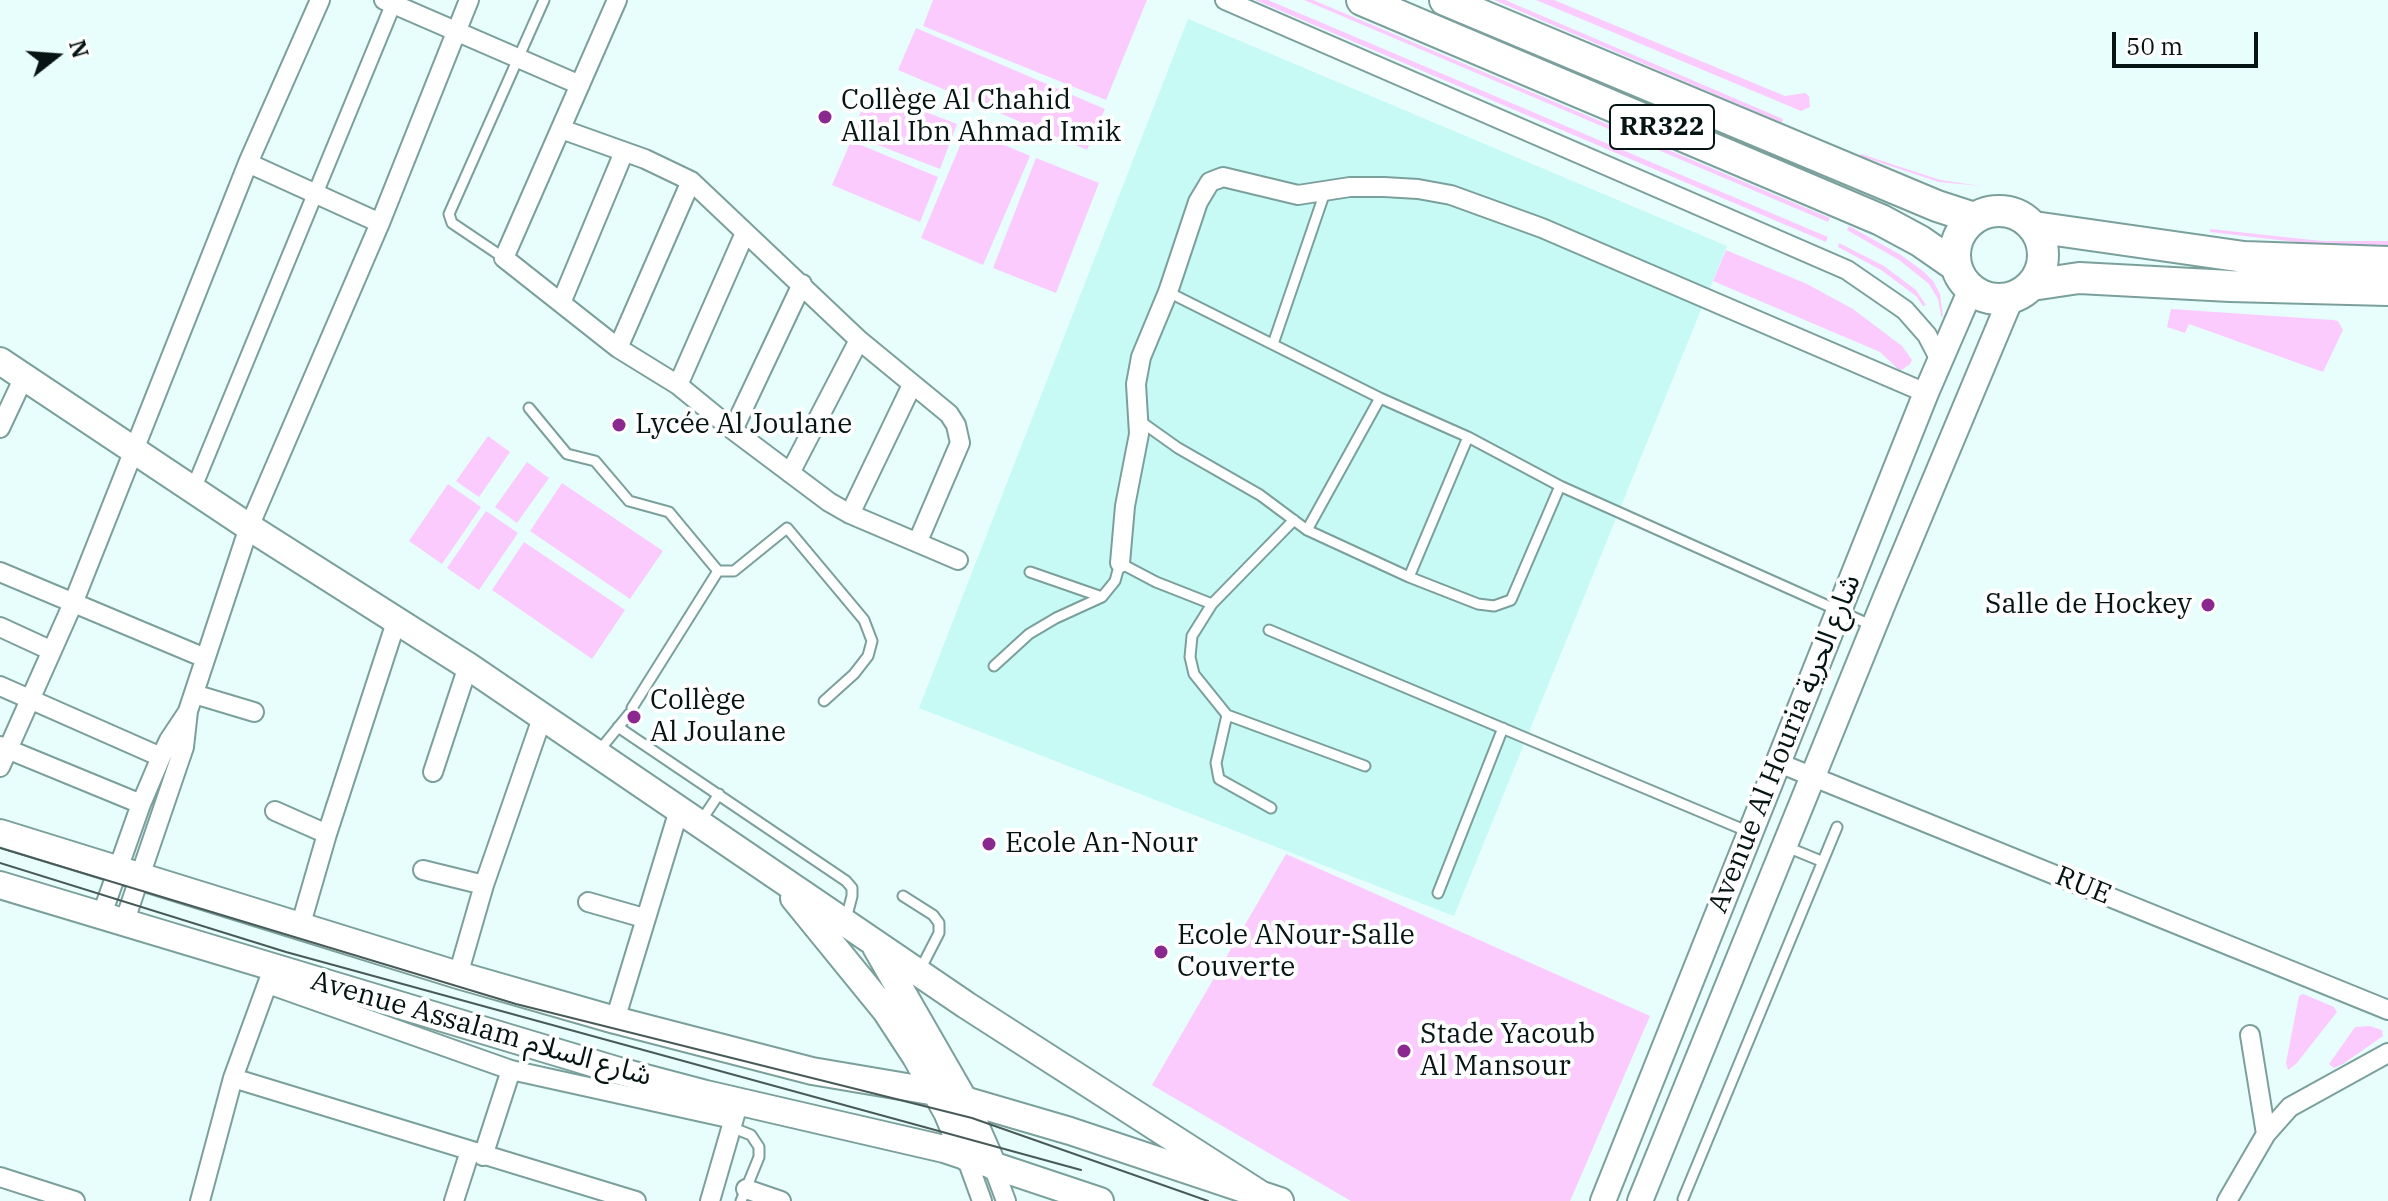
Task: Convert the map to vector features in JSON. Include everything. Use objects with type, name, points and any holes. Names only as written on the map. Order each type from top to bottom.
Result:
[{"type":"main road","name":"RR322","points":[[1362,0],[1881,220],[1920,241],[1990,298],[2079,278],[2388,290]]},
{"type":"main road","name":"RR322","points":[[1445,0],[1937,206],[1974,218],[1984,213],[2006,211],[2034,227],[2244,257],[2388,262]]},
{"type":"main road","points":[[1964,277],[1955,252],[1958,239],[1974,218]]},
{"type":"main road","points":[[2022,292],[2043,262],[2040,238],[2034,227]]},
{"type":"main road","points":[[0,361],[249,527],[468,666],[918,972],[1270,1197]]},
{"type":"main road","name":"Avenue Assalam شارع السلام","points":[[0,833],[300,927],[615,1020],[812,1071],[936,1092],[1070,1131],[1270,1197]]},
{"type":"main road","points":[[776,876],[886,1011],[936,1092],[966,1157]]},
{"type":"main road","name":"Avenue Assalam شارع السلام","points":[[0,885],[112,920],[270,976],[619,1071],[734,1116],[944,1149],[1100,1201]]},
{"type":"main road","points":[[872,941],[964,1100],[993,1166]]},
{"type":"street","points":[[141,804],[2,754],[74,601],[248,163],[320,0]]},
{"type":"street","points":[[112,920],[128,874],[184,747],[191,702],[249,527],[380,223],[469,0]]},
{"type":"street","points":[[617,0],[504,258],[618,348],[678,385],[790,473],[850,514],[958,560]]},
{"type":"street","points":[[1225,0],[1847,270],[1905,310],[1927,335],[1940,360]]},
{"type":"street","points":[[193,490],[391,1],[580,85]]},
{"type":"street","points":[[561,129],[666,168],[691,181],[859,340],[949,414],[956,425],[960,443],[918,541]]},
{"type":"street","points":[[561,303],[624,152]]},
{"type":"street","points":[[248,163],[380,223]]},
{"type":"street","points":[[1120,563],[1125,506],[1139,434],[1136,384],[1141,357],[1168,292],[1198,202],[1210,182],[1223,177],[1298,195],[1350,187],[1384,187],[1451,195],[1542,228],[1926,393]]},
{"type":"street","points":[[618,348],[691,181]]},
{"type":"street","points":[[678,385],[745,233]]},
{"type":"street","name":"Avenue Al Houria شارع الحرية","points":[[1603,1201],[1940,360],[1964,277]]},
{"type":"street","points":[[733,430],[802,284]]},
{"type":"street","name":"Avenue Al Houria شارع الحرية","points":[[1640,1201],[1874,626],[2022,292]]},
{"type":"street","points":[[790,473],[859,340]]},
{"type":"street","points":[[0,428],[24,377]]},
{"type":"street","points":[[850,514],[912,385]]},
{"type":"street","points":[[0,572],[205,658]]},
{"type":"street","points":[[300,927],[397,619]]},
{"type":"street","points":[[0,627],[50,650]]},
{"type":"street","points":[[433,772],[468,666]]},
{"type":"street","points":[[0,686],[161,757]]},
{"type":"street","points":[[191,702],[254,712]]},
{"type":"street","points":[[128,874],[141,804],[169,740],[191,702]]},
{"type":"street","points":[[458,975],[484,885],[542,718]]},
{"type":"street","name":"RUE","points":[[1779,763],[2388,1010]]},
{"type":"street","points":[[275,811],[327,834]]},
{"type":"street","points":[[615,1020],[644,918],[689,817]]},
{"type":"street","points":[[423,870],[484,885]]},
{"type":"street","points":[[588,902],[644,918]]},
{"type":"street","points":[[200,1201],[233,1078],[270,976],[511,1070],[734,1116],[710,1201]]},
{"type":"street","points":[[2250,1035],[2266,1134]]},
{"type":"street","points":[[2227,1201],[2266,1134],[2290,1107],[2388,1053]]},
{"type":"street","points":[[454,1201],[511,1070]]},
{"type":"street","points":[[233,1078],[636,1201]]},
{"type":"street","points":[[966,1157],[982,1201]]},
{"type":"street","points":[[993,1166],[1006,1201]]},
{"type":"street","points":[[0,1177],[75,1201]]},
{"type":"street","points":[[743,1195],[781,1201]]},
{"type":"lane","points":[[504,258],[452,223],[449,214],[544,0]]},
{"type":"lane","points":[[1273,344],[1325,192]]},
{"type":"lane","points":[[1168,292],[1380,398],[1468,437],[1560,486],[1874,626]]},
{"type":"lane","points":[[1307,530],[1380,398]]},
{"type":"lane","points":[[529,408],[567,454],[595,461],[629,501],[669,512],[718,571]]},
{"type":"lane","points":[[1138,419],[1178,448],[1260,495],[1307,530],[1409,577],[1478,604],[1494,606],[1511,600],[1560,486]]},
{"type":"lane","points":[[1409,577],[1468,437]]},
{"type":"lane","points":[[1294,520],[1212,604],[1192,636],[1190,657],[1194,674],[1227,715],[1365,766]]},
{"type":"lane","points":[[718,571],[734,571],[787,528],[864,620],[872,641],[868,656],[854,674],[824,701]]},
{"type":"lane","points":[[994,666],[1029,634],[1102,597],[1115,581],[1120,563],[1156,582],[1212,604]]},
{"type":"lane","points":[[596,754],[630,711],[718,571]]},
{"type":"lane","points":[[1030,572],[1102,597]]},
{"type":"lane","points":[[1269,630],[1750,832]]},
{"type":"lane","points":[[1227,715],[1216,763],[1219,779],[1271,808]]},
{"type":"lane","points":[[618,727],[846,881],[852,888],[852,896],[845,922]]},
{"type":"lane","points":[[1438,893],[1503,728]]},
{"type":"lane","points":[[689,817],[719,794]]},
{"type":"lane","points":[[1683,1199],[1837,827]]},
{"type":"lane","points":[[1785,846],[1821,861]]},
{"type":"lane","points":[[903,896],[933,915],[939,923],[939,933],[918,972]]},
{"type":"lane","points":[[734,1116],[759,1147],[759,1157],[743,1195]]},
{"type":"shaded area","points":[[933,0],[1147,0],[1106,100],[923,26]]},
{"type":"shaded area","points":[[1255,0],[1268,0],[1828,237],[1826,242]]},
{"type":"shaded area","points":[[1304,0],[1313,0],[1830,218],[1828,222]]},
{"type":"shaded area","points":[[1494,0],[1505,0],[1783,119],[1782,123]]},
{"type":"shaded area","points":[[1536,0],[1554,0],[1785,96],[1805,93],[1809,96],[1810,107],[1801,111]]},
{"type":"shaded area","points":[[1188,19],[1727,246],[1454,916],[919,708]]},
{"type":"shaded area","points":[[916,28],[1105,109],[1087,150],[898,70]]},
{"type":"shaded area","points":[[869,90],[957,124],[940,169],[852,135]]},
{"type":"shaded area","points":[[967,129],[1030,156],[983,265],[921,238]]},
{"type":"shaded area","points":[[851,141],[938,177],[920,222],[832,185]]},
{"type":"shaded area","points":[[1861,154],[1940,180],[1981,186],[1939,182]]},
{"type":"shaded area","points":[[1036,158],[1099,183],[1056,293],[993,268]]},
{"type":"shaded area","points":[[1849,226],[1923,271],[1940,294],[1943,317],[1938,299],[1929,284],[1899,260],[1847,230]]},
{"type":"shaded area","points":[[2210,229],[2322,241],[2388,241],[2388,245],[2322,245],[2210,232]]},
{"type":"shaded area","points":[[1839,243],[1884,266],[1916,290],[1926,305],[1923,306],[1916,296],[1881,270],[1838,247]]},
{"type":"shaded area","points":[[1726,250],[1807,284],[1853,309],[1902,346],[1912,360],[1910,364],[1900,371],[1880,352],[1713,281]]},
{"type":"shaded area","points":[[2171,309],[2333,320],[2338,321],[2343,330],[2323,372],[2189,324],[2185,333],[2167,327]]},
{"type":"shaded area","points":[[488,436],[510,452],[479,497],[456,481]]},
{"type":"shaded area","points":[[527,462],[549,478],[517,523],[495,507]]},
{"type":"shaded area","points":[[562,483],[663,551],[630,599],[530,531]]},
{"type":"shaded area","points":[[448,484],[481,507],[442,564],[409,541]]},
{"type":"shaded area","points":[[486,511],[518,533],[479,590],[447,568]]},
{"type":"shaded area","points":[[524,542],[625,610],[592,659],[492,590]]},
{"type":"shaded area","name":"Stade Yacoub Al Mansour","points":[[1286,854],[1650,1016],[1570,1201],[1351,1201],[1152,1085]]},
{"type":"shaded area","points":[[2303,994],[2334,1007],[2337,1012],[2288,1070],[2286,1063],[2299,996]]},
{"type":"shaded area","points":[[2370,1026],[2382,1030],[2383,1036],[2343,1064],[2334,1068],[2329,1064],[2355,1027]]},
{"type":"tram line","points":[[0,848],[516,1004],[972,1118],[1208,1201]]},
{"type":"tram line","points":[[0,863],[286,952],[1081,1170]]},
{"type":"place","name":"Collège Al Chahid Allal Ibn Ahmad Imik","points":[[825,117]]},
{"type":"place","name":"Lycée Al Joulane","points":[[619,425]]},
{"type":"place","name":"Salle de Hockey","points":[[2208,605]]},
{"type":"place","name":"Collège Al Joulane","points":[[634,717]]},
{"type":"place","name":"Ecole An-Nour","points":[[989,844]]},
{"type":"place","name":"Ecole ANour-Salle Couverte","points":[[1161,952]]},
{"type":"place","name":"Stade Yacoub Al Mansour","points":[[1404,1051]]}]
